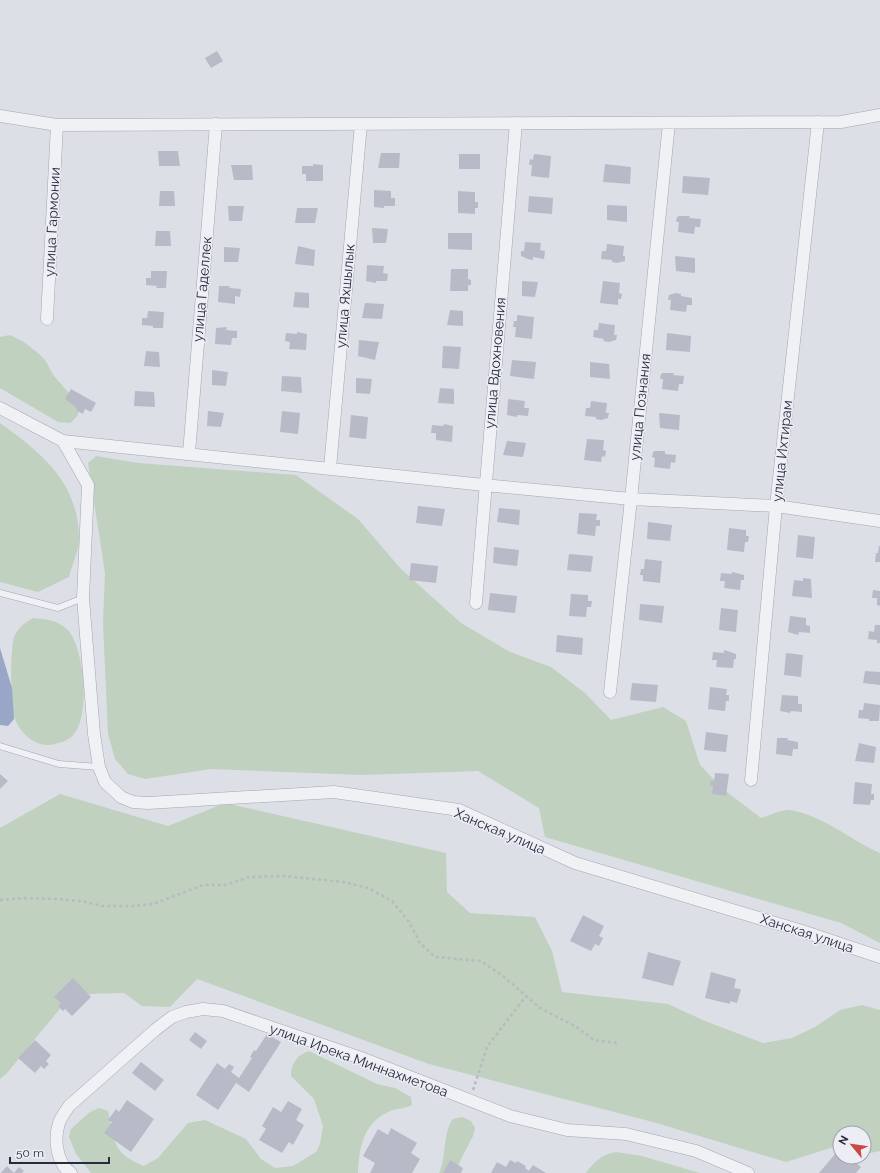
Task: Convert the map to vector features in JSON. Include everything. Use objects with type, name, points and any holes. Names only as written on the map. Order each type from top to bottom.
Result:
[{"type":"street","points":[[0,116],[57,125],[841,122],[880,115]]},
{"type":"street","name":"улица Ихтирам","points":[[751,780],[776,506],[818,122]]},
{"type":"street","name":"улица Вдохновения","points":[[476,603],[484,485],[516,123]]},
{"type":"street","name":"улица Познания","points":[[610,692],[669,123]]},
{"type":"street","name":"улица Гаделлек","points":[[189,453],[216,124]]},
{"type":"street","name":"улица Яхшылык","points":[[330,468],[361,124]]},
{"type":"street","name":"улица Гармонии","points":[[47,319],[57,125]]},
{"type":"street","points":[[0,408],[63,442],[189,453],[484,485],[631,498],[776,506],[880,521]]},
{"type":"street","name":"Ханская улица","points":[[63,442],[88,485],[83,598],[94,734],[99,767],[111,789],[121,797],[133,802],[148,803],[334,792],[459,810],[575,863],[802,931],[880,957]]},
{"type":"street","name":"улица Ирека Миннахметова","points":[[71,1173],[61,1161],[57,1148],[56,1134],[60,1121],[69,1106],[154,1030],[172,1017],[186,1012],[203,1009],[223,1011],[364,1059],[510,1116],[566,1130],[626,1134],[696,1151],[748,1173]]},
{"type":"lane","points":[[0,593],[58,608],[83,598]]},
{"type":"lane","points":[[0,746],[59,764],[99,767]]},
{"type":"path","points":[[0,900],[26,898],[82,901],[102,906],[134,906],[153,904],[203,885],[226,885],[249,877],[283,876],[344,882],[368,888],[392,901],[409,922],[420,943],[435,957],[481,961],[540,1008],[575,1026],[594,1040],[617,1043]]},
{"type":"path","points":[[469,1100],[487,1047],[526,996]]},
{"type":"green space","points":[[10,335],[24,342],[45,360],[54,376],[79,405],[78,415],[70,423],[58,422],[0,388],[0,337]]},
{"type":"green space","points":[[0,423],[43,458],[55,471],[73,501],[77,519],[79,543],[69,577],[38,592],[0,582]]},
{"type":"green space","points":[[96,456],[138,463],[296,475],[358,519],[401,569],[461,623],[510,652],[551,667],[585,693],[611,720],[663,707],[686,721],[700,765],[723,789],[761,818],[785,810],[800,812],[823,821],[880,853],[880,943],[841,923],[545,837],[539,808],[478,771],[361,775],[211,769],[145,779],[128,774],[115,759],[108,734],[103,623],[105,573],[88,463]]},
{"type":"green space","points":[[33,618],[55,622],[67,629],[73,638],[82,667],[84,684],[83,701],[81,717],[77,729],[70,738],[65,741],[49,745],[36,743],[26,735],[18,725],[13,713],[11,666],[14,637],[22,626]]},
{"type":"green space","points":[[60,794],[168,826],[225,803],[446,853],[447,892],[470,913],[535,917],[552,951],[562,992],[668,1004],[705,1021],[763,1043],[792,1038],[815,1027],[840,1010],[862,1005],[880,1010],[880,1151],[872,1153],[872,1125],[832,1125],[832,1148],[786,1162],[653,1122],[429,1064],[197,979],[170,1007],[142,1006],[124,993],[86,994],[63,1005],[7,1073],[0,1079],[0,828]]},
{"type":"green space","points":[[309,1051],[377,1084],[395,1088],[411,1097],[412,1105],[388,1112],[373,1123],[368,1130],[361,1146],[358,1173],[91,1173],[76,1154],[69,1137],[71,1129],[90,1112],[99,1108],[108,1111],[114,1139],[120,1151],[144,1166],[158,1158],[188,1123],[205,1120],[246,1139],[261,1159],[275,1168],[293,1166],[316,1152],[320,1144],[323,1126],[314,1099],[291,1076],[292,1067],[298,1057]]},
{"type":"green space","points":[[462,1117],[471,1121],[475,1128],[473,1136],[454,1173],[439,1173],[443,1160],[447,1131],[453,1119]]},
{"type":"green space","points":[[616,1152],[642,1156],[700,1173],[586,1173],[599,1159]]},
{"type":"water","points":[[0,648],[12,688],[14,719],[8,726],[0,725]]},
{"type":"building","points":[[217,51],[223,61],[211,68],[205,58]]},
{"type":"building","points":[[158,151],[178,151],[180,166],[159,166]]},
{"type":"building","points":[[381,153],[400,153],[399,168],[378,168]]},
{"type":"building","points":[[459,154],[480,154],[480,169],[459,169]]},
{"type":"building","points":[[534,154],[551,156],[549,178],[531,176],[532,165],[529,165],[530,159],[533,160]]},
{"type":"building","points":[[313,164],[323,165],[323,181],[306,181],[306,174],[302,174],[302,166],[313,166]]},
{"type":"building","points":[[605,164],[631,167],[630,184],[603,182]]},
{"type":"building","points":[[231,165],[252,165],[253,180],[234,180]]},
{"type":"building","points":[[683,176],[710,178],[708,195],[682,193]]},
{"type":"building","points":[[374,190],[391,191],[391,198],[395,198],[395,206],[384,206],[384,208],[374,207]]},
{"type":"building","points":[[160,191],[174,191],[175,206],[159,206]]},
{"type":"building","points":[[458,191],[475,192],[475,202],[478,202],[478,208],[475,208],[475,214],[458,213]]},
{"type":"building","points":[[529,196],[553,198],[552,214],[528,212]]},
{"type":"building","points":[[607,205],[627,206],[627,222],[607,220]]},
{"type":"building","points":[[228,206],[244,206],[242,221],[229,221]]},
{"type":"building","points":[[297,208],[318,208],[315,223],[295,223]]},
{"type":"building","points":[[690,216],[689,218],[701,219],[700,227],[695,227],[694,234],[678,232],[679,222],[676,222],[677,217]]},
{"type":"building","points":[[372,228],[388,229],[386,243],[373,243]]},
{"type":"building","points":[[156,231],[170,231],[171,246],[155,246]]},
{"type":"building","points":[[448,233],[472,233],[472,250],[448,249]]},
{"type":"building","points":[[525,242],[541,243],[540,250],[545,251],[544,259],[533,257],[533,260],[521,256],[521,251],[524,251]]},
{"type":"building","points":[[607,244],[624,246],[623,256],[625,256],[625,261],[617,263],[612,262],[612,260],[601,259],[602,251],[606,251]]},
{"type":"building","points":[[298,246],[315,250],[314,266],[295,264]]},
{"type":"building","points":[[224,247],[240,248],[238,262],[224,262]]},
{"type":"building","points":[[675,256],[695,258],[695,273],[676,271]]},
{"type":"building","points":[[367,265],[384,266],[383,273],[388,274],[387,281],[376,281],[376,283],[366,281]]},
{"type":"building","points":[[451,269],[468,269],[468,279],[471,280],[471,285],[468,285],[468,291],[450,291]]},
{"type":"building","points":[[151,271],[167,271],[166,288],[156,288],[157,286],[146,285],[146,278],[151,278]]},
{"type":"building","points":[[522,281],[538,282],[535,297],[522,296]]},
{"type":"building","points":[[603,281],[620,283],[619,293],[622,294],[621,299],[618,299],[618,305],[600,303]]},
{"type":"building","points":[[219,286],[230,286],[229,288],[241,289],[240,297],[235,296],[235,304],[218,302]]},
{"type":"building","points":[[295,292],[309,293],[309,308],[293,307]]},
{"type":"building","points":[[676,293],[681,294],[681,296],[692,298],[692,305],[687,305],[686,312],[670,310],[671,300],[668,300],[669,295]]},
{"type":"building","points":[[365,303],[384,304],[382,319],[362,318]]},
{"type":"building","points":[[450,310],[463,311],[463,326],[447,325]]},
{"type":"building","points":[[148,311],[164,312],[163,328],[153,328],[153,326],[142,325],[142,318],[147,318]]},
{"type":"building","points":[[517,315],[534,317],[532,339],[515,337],[516,327],[513,327],[514,321],[517,321]]},
{"type":"building","points":[[599,323],[615,325],[614,335],[617,335],[616,340],[609,342],[603,341],[604,339],[593,337],[594,330],[598,330]]},
{"type":"building","points":[[227,327],[226,330],[237,331],[237,338],[232,338],[231,345],[215,344],[216,328]]},
{"type":"building","points":[[297,332],[307,334],[306,350],[289,349],[290,342],[285,341],[286,333],[297,334]]},
{"type":"building","points":[[667,333],[691,336],[690,352],[666,350]]},
{"type":"building","points":[[359,340],[379,342],[375,360],[358,356]]},
{"type":"building","points":[[443,346],[461,347],[459,369],[442,368]]},
{"type":"building","points":[[146,351],[159,352],[160,367],[144,366]]},
{"type":"building","points":[[512,360],[536,362],[534,379],[510,376]]},
{"type":"building","points":[[590,362],[609,364],[610,379],[590,377]]},
{"type":"building","points":[[212,370],[228,372],[226,386],[212,385]]},
{"type":"building","points":[[674,373],[673,375],[684,376],[683,384],[679,384],[678,391],[662,389],[663,379],[660,379],[661,374]]},
{"type":"building","points":[[282,376],[301,377],[302,393],[281,391]]},
{"type":"building","points":[[356,378],[372,379],[370,394],[356,393]]},
{"type":"building","points":[[440,388],[454,389],[454,404],[438,403]]},
{"type":"building","points":[[71,389],[96,403],[91,412],[85,409],[83,414],[76,410],[77,408],[65,399]]},
{"type":"building","points":[[135,391],[154,392],[155,407],[134,406]]},
{"type":"building","points":[[508,399],[525,401],[524,408],[529,408],[528,416],[517,415],[517,417],[507,415]]},
{"type":"building","points":[[591,401],[607,403],[606,413],[609,413],[608,418],[601,420],[596,419],[596,417],[585,416],[586,408],[590,408]]},
{"type":"building","points":[[208,411],[224,413],[221,427],[207,426]]},
{"type":"building","points":[[282,411],[300,413],[298,434],[280,432]]},
{"type":"building","points":[[659,413],[680,415],[679,430],[660,428]]},
{"type":"building","points":[[351,415],[368,417],[366,439],[349,437]]},
{"type":"building","points":[[444,424],[453,426],[452,442],[436,440],[436,433],[431,433],[432,425],[443,426]]},
{"type":"building","points":[[587,439],[604,440],[603,450],[606,451],[605,457],[602,456],[601,462],[584,460]]},
{"type":"building","points":[[507,441],[526,443],[523,457],[503,455]]},
{"type":"building","points":[[665,451],[665,454],[676,455],[675,463],[671,462],[670,469],[654,467],[655,458],[652,457],[653,452]]},
{"type":"building","points":[[418,506],[445,509],[442,526],[416,523]]},
{"type":"building","points":[[499,508],[520,510],[519,525],[497,522]]},
{"type":"building","points":[[579,513],[597,514],[596,520],[600,520],[600,526],[596,526],[595,536],[577,534]]},
{"type":"building","points":[[648,522],[672,525],[670,541],[647,539]]},
{"type":"building","points":[[729,528],[746,530],[746,536],[749,536],[748,542],[745,542],[744,552],[727,550]]},
{"type":"building","points":[[798,535],[815,537],[813,559],[796,557]]},
{"type":"building","points":[[879,546],[880,562],[875,562],[876,553],[878,553]]},
{"type":"building","points":[[494,547],[519,550],[517,566],[493,563]]},
{"type":"building","points":[[569,554],[593,556],[591,572],[567,570]]},
{"type":"building","points":[[645,559],[662,561],[660,583],[643,581],[643,575],[640,575],[641,569],[644,569]]},
{"type":"building","points":[[411,563],[438,566],[436,583],[409,580]]},
{"type":"building","points":[[732,572],[744,575],[744,580],[741,580],[740,590],[724,588],[725,581],[720,581],[721,573],[732,574]]},
{"type":"building","points":[[803,578],[811,579],[812,598],[792,596],[794,580],[803,581]]},
{"type":"building","points":[[873,590],[880,591],[880,606],[877,605],[877,598],[872,598]]},
{"type":"building","points":[[490,593],[517,596],[515,613],[488,610]]},
{"type":"building","points":[[571,594],[588,595],[588,601],[592,601],[591,607],[587,607],[586,617],[569,616]]},
{"type":"building","points":[[640,604],[664,606],[662,623],[639,620]]},
{"type":"building","points":[[721,608],[738,610],[736,632],[719,630]]},
{"type":"building","points":[[790,616],[806,618],[806,625],[810,626],[810,633],[799,632],[798,635],[788,632]]},
{"type":"building","points":[[875,625],[880,625],[880,643],[877,643],[877,640],[868,639],[869,631],[874,632]]},
{"type":"building","points":[[557,635],[583,638],[582,655],[556,652]]},
{"type":"building","points":[[724,650],[736,654],[733,668],[716,667],[717,660],[712,660],[713,652],[724,653]]},
{"type":"building","points":[[786,653],[803,655],[801,677],[784,675]]},
{"type":"building","points":[[865,671],[880,672],[880,685],[863,683]]},
{"type":"building","points":[[632,683],[658,685],[656,702],[630,700]]},
{"type":"building","points":[[710,687],[727,689],[726,695],[729,695],[729,701],[726,701],[725,711],[708,709]]},
{"type":"building","points":[[782,695],[798,696],[798,704],[802,704],[802,712],[791,711],[790,713],[780,711]]},
{"type":"building","points":[[864,703],[880,705],[879,721],[869,721],[869,719],[858,718],[859,710],[863,710]]},
{"type":"building","points":[[706,732],[728,735],[726,752],[704,750]]},
{"type":"building","points":[[777,738],[788,738],[787,740],[798,742],[798,749],[793,749],[792,756],[776,754]]},
{"type":"building","points":[[859,743],[876,747],[874,763],[855,761]]},
{"type":"building","points":[[715,773],[729,774],[726,796],[712,794],[713,786],[710,785],[711,781],[714,781]]},
{"type":"building","points":[[0,774],[8,781],[0,789]]},
{"type":"building","points":[[855,782],[872,784],[871,794],[874,794],[874,800],[871,800],[870,805],[853,804]]},
{"type":"building","points":[[583,915],[604,926],[599,936],[603,938],[599,946],[595,944],[591,951],[570,941]]},
{"type":"building","points":[[648,952],[681,961],[673,986],[642,978]]},
{"type":"building","points":[[711,972],[736,979],[734,988],[741,989],[737,1003],[730,1001],[730,1004],[705,998]]},
{"type":"building","points":[[73,978],[91,997],[72,1016],[65,1009],[63,1011],[58,1006],[61,1003],[54,997]]},
{"type":"building","points":[[195,1032],[207,1041],[201,1049],[189,1040]]},
{"type":"building","points":[[267,1034],[281,1042],[249,1092],[236,1083],[218,1110],[196,1095],[217,1063],[225,1069],[229,1064],[234,1067],[231,1072],[239,1078],[252,1058],[250,1057],[254,1050],[256,1051]]},
{"type":"building","points":[[35,1040],[51,1055],[46,1061],[49,1064],[44,1069],[41,1066],[35,1073],[18,1058]]},
{"type":"building","points":[[141,1062],[164,1080],[155,1091],[132,1073]]},
{"type":"building","points":[[127,1100],[154,1119],[131,1152],[104,1133],[112,1122],[108,1120],[116,1109],[119,1112]]},
{"type":"building","points":[[288,1101],[302,1109],[296,1120],[304,1125],[293,1145],[289,1142],[282,1153],[259,1140],[266,1129],[262,1126],[273,1107],[281,1112]]},
{"type":"building","points":[[391,1128],[417,1143],[411,1153],[420,1159],[412,1173],[370,1173],[375,1163],[363,1156],[378,1129],[388,1135]]},
{"type":"building","points":[[832,1158],[832,1165],[859,1165],[861,1167],[856,1173],[819,1173]]},
{"type":"building","points":[[450,1160],[463,1168],[461,1173],[443,1173]]},
{"type":"building","points":[[510,1160],[516,1163],[517,1161],[526,1166],[525,1168],[529,1171],[533,1165],[546,1173],[491,1173],[497,1162],[506,1167]]},
{"type":"building","points":[[7,1166],[14,1173],[1,1173]]},
{"type":"building","points":[[19,1167],[24,1171],[22,1173],[14,1173]]}]
